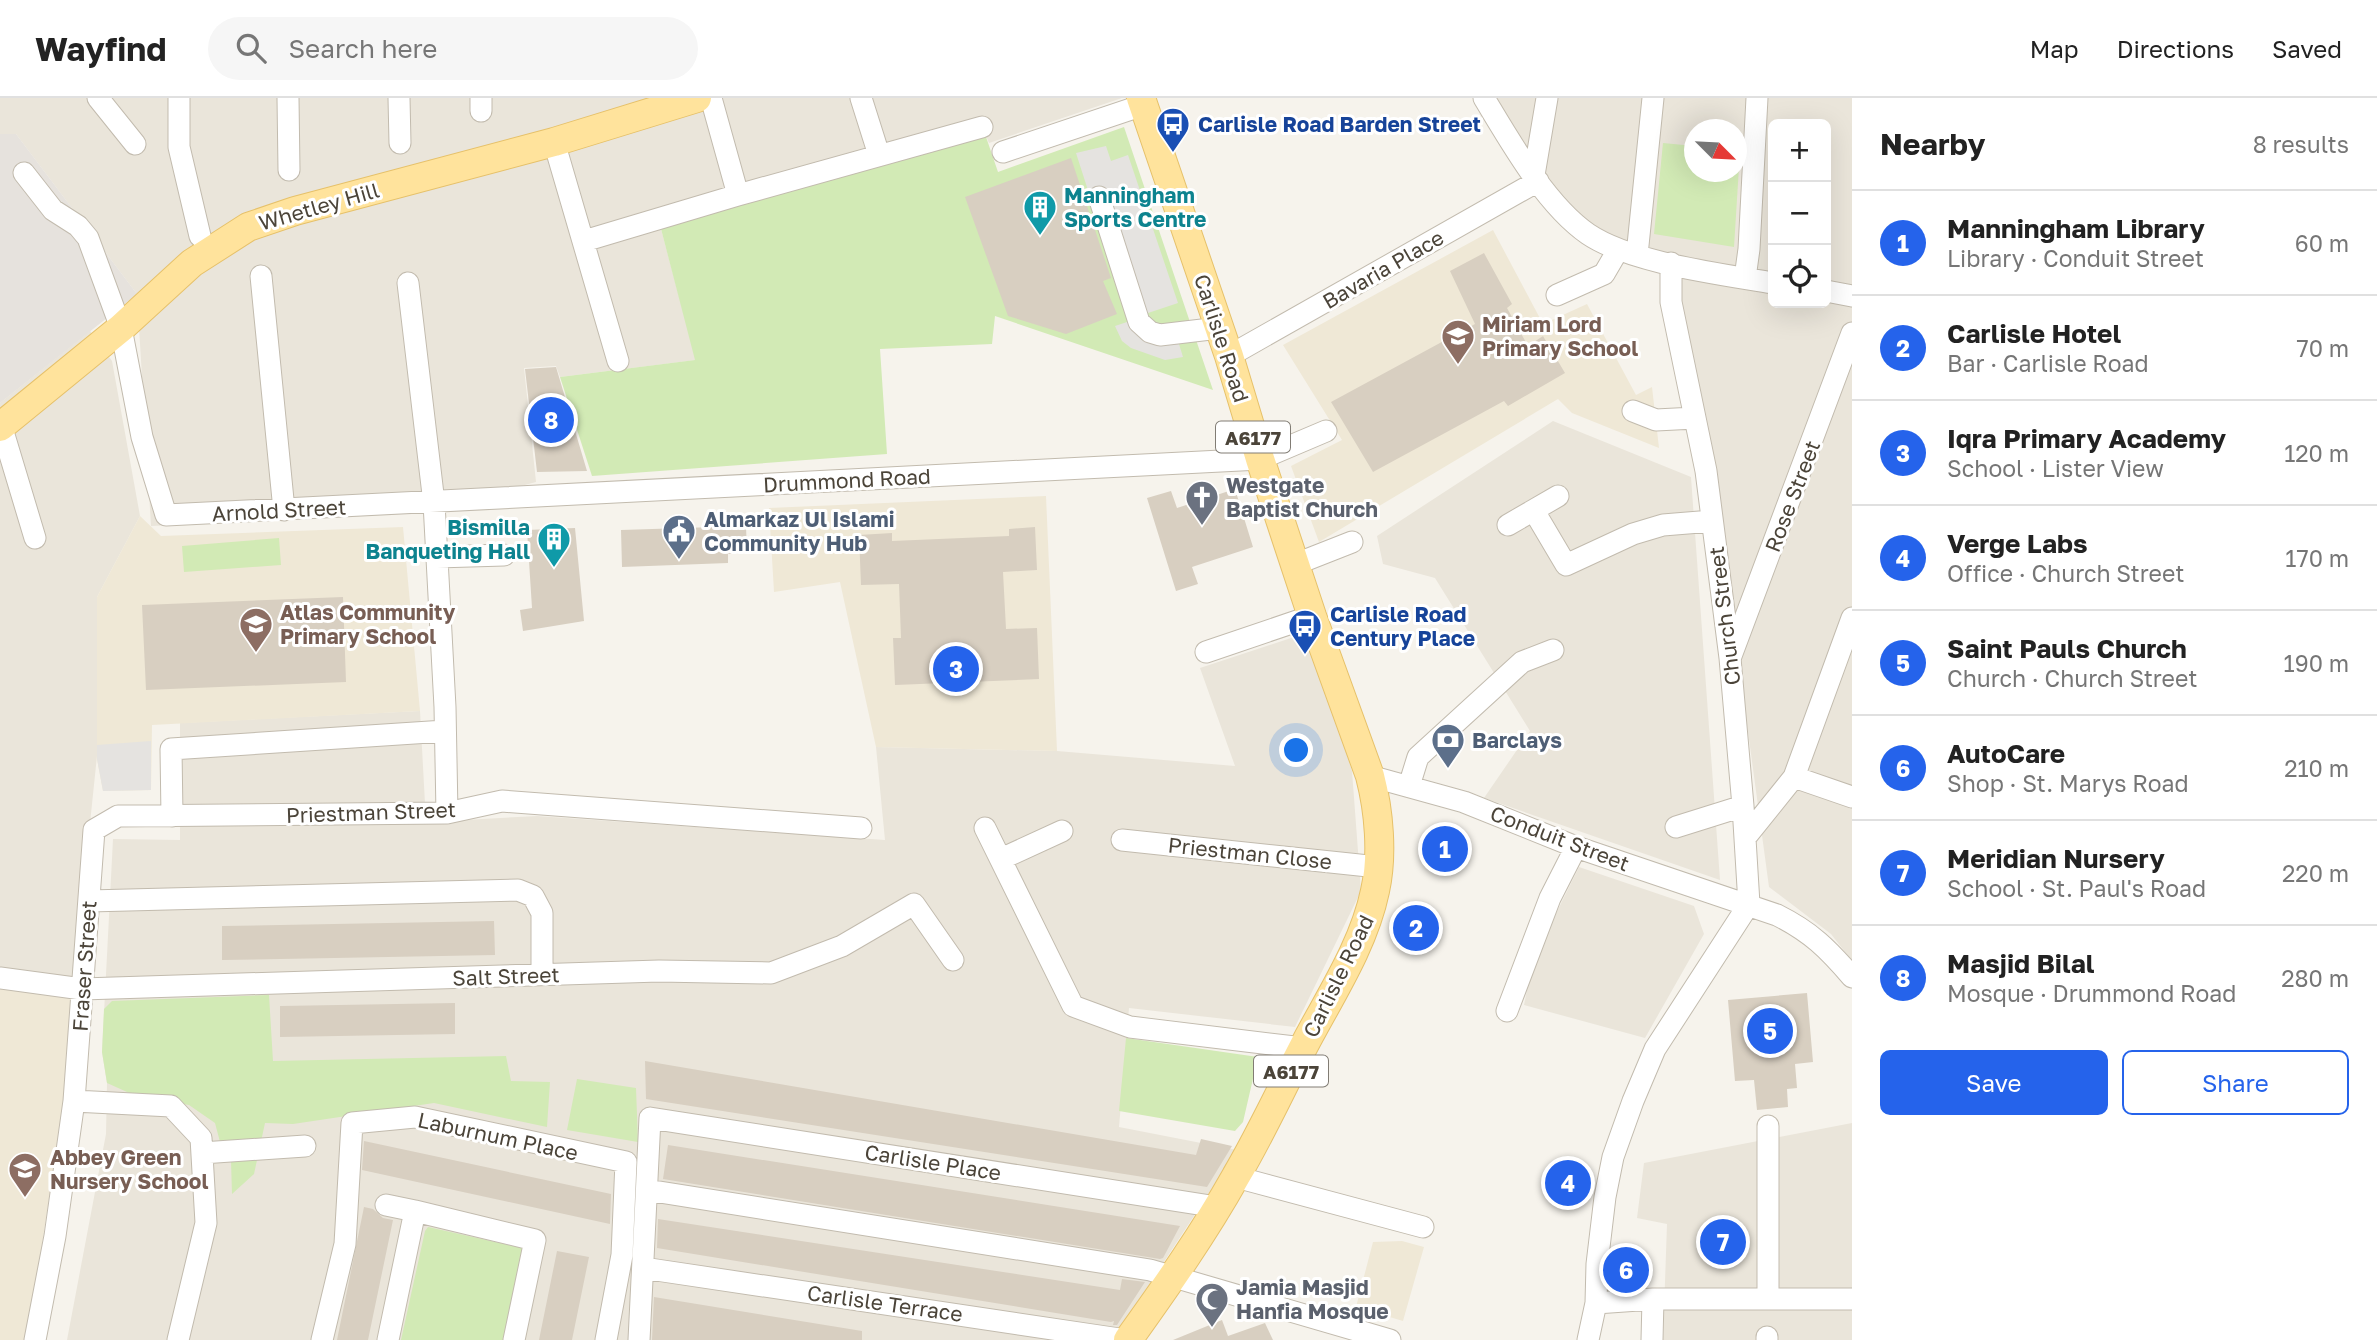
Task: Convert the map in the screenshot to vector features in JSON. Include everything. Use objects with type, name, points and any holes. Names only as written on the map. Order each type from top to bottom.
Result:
[{"type":"main road","name":"Whetley Hill","points":[[1,426],[121,328],[192,263],[248,228],[295,211],[554,142],[697,98]]},
{"type":"main road","name":"Carlisle Road","points":[[1127,1340],[1172,1278],[1236,1177],[1368,919],[1378,867],[1376,806],[1370,776],[1312,616],[1229,356],[1142,102]]},
{"type":"street","points":[[98,98],[135,144]]},
{"type":"street","points":[[179,98],[179,147],[200,236]]},
{"type":"street","points":[[288,98],[289,170]]},
{"type":"street","points":[[399,98],[400,144]]},
{"type":"street","points":[[711,98],[738,195]]},
{"type":"street","points":[[861,98],[879,155]]},
{"type":"street","points":[[1484,98],[1536,178],[1564,212],[1587,233],[1627,252],[1768,281]]},
{"type":"street","points":[[1536,178],[1547,98]]},
{"type":"street","points":[[1557,295],[1604,274],[1627,252],[1653,98]]},
{"type":"street","points":[[1745,278],[1757,98]]},
{"type":"street","points":[[1003,152],[1142,102]]},
{"type":"street","points":[[584,241],[982,127]]},
{"type":"street","points":[[554,142],[618,361]]},
{"type":"street","points":[[24,173],[53,210],[78,226],[88,238],[121,328]]},
{"type":"street","name":"Bavaria Place","points":[[1229,356],[1536,178]]},
{"type":"street","points":[[1099,197],[1139,322],[1150,332],[1160,335],[1219,328]]},
{"type":"street","name":"Church Street","points":[[1671,263],[1671,302],[1706,471],[1730,658],[1749,904]]},
{"type":"street","points":[[261,276],[284,510]]},
{"type":"street","points":[[408,283],[434,503],[447,813]]},
{"type":"street","points":[[1831,292],[1852,296]]},
{"type":"street","name":"Arnold Street","points":[[121,328],[142,437],[166,515],[434,503]]},
{"type":"street","name":"Rose Street","points":[[1730,658],[1852,333]]},
{"type":"street","points":[[1633,411],[1656,420],[1695,418]]},
{"type":"street","points":[[1,426],[35,538]]},
{"type":"street","points":[[1260,459],[1325,431]]},
{"type":"street","name":"Drummond Road","points":[[434,503],[1260,459]]},
{"type":"street","points":[[1508,525],[1558,496]]},
{"type":"street","points":[[1534,511],[1566,565],[1633,534],[1663,525],[1712,521]]},
{"type":"street","points":[[1296,564],[1352,542]]},
{"type":"street","points":[[437,557],[503,555]]},
{"type":"street","points":[[1206,652],[1312,616]]},
{"type":"street","points":[[1745,838],[1794,777],[1852,618]]},
{"type":"street","points":[[1409,786],[1418,757],[1522,662],[1553,650]]},
{"type":"street","points":[[172,816],[171,749],[445,731]]},
{"type":"street","name":"Conduit Street","points":[[1370,776],[1464,802],[1576,847],[1777,915],[1805,929],[1852,978]]},
{"type":"street","points":[[1794,777],[1852,797]]},
{"type":"street","name":"Priestman Street","points":[[94,830],[118,816],[447,813],[502,801],[861,828]]},
{"type":"street","points":[[1676,827],[1743,806]]},
{"type":"street","points":[[985,828],[1073,1006],[1130,1027],[1303,1048]]},
{"type":"street","name":"Fraser Street","points":[[35,1340],[55,1236],[74,1101],[94,830]]},
{"type":"street","points":[[1001,859],[1062,831]]},
{"type":"street","name":"Priestman Close","points":[[1122,840],[1378,867]]},
{"type":"street","points":[[1507,1011],[1550,898],[1576,847]]},
{"type":"street","points":[[89,901],[518,890],[533,896],[542,913],[542,975]]},
{"type":"street","name":"Salt Street","points":[[0,978],[82,989],[659,971],[771,972],[842,946],[914,904],[953,960]]},
{"type":"street","points":[[1588,1340],[1595,1303],[1605,1197],[1613,1157],[1656,1049],[1749,904]]},
{"type":"street","points":[[74,1101],[171,1106],[201,1138],[206,1223],[178,1340]]},
{"type":"street","name":"Laburnum Place","points":[[322,1340],[345,1244],[352,1123],[415,1118],[626,1162],[622,1255],[606,1340]]},
{"type":"street","name":"Carlisle Place","points":[[646,1190],[650,1118],[1217,1207]]},
{"type":"street","points":[[1768,1126],[1768,1299]]},
{"type":"street","points":[[202,1153],[305,1146]]},
{"type":"street","points":[[1236,1177],[1423,1227]]},
{"type":"street","points":[[639,1340],[646,1190],[1150,1270],[1390,1340]]},
{"type":"street","points":[[386,1205],[535,1240],[514,1340]]},
{"type":"street","points":[[388,1340],[415,1211]]},
{"type":"street","name":"Carlisle Terrace","points":[[643,1268],[1034,1333],[1127,1340]]},
{"type":"street","points":[[1595,1303],[1653,1299],[1852,1298]]},
{"type":"street","points":[[1652,1340],[1653,1299]]},
{"type":"shaded area","points":[[0,98],[1122,98],[989,143],[985,134],[660,225],[696,360],[560,377],[556,366],[524,368],[536,482],[419,513],[151,526],[137,294],[16,134],[0,134]]},
{"type":"shaded area","points":[[1493,98],[1852,98],[1852,961],[1831,934],[1769,887],[1738,658],[1717,473],[1679,301],[1682,258],[1634,248],[1591,227],[1544,175]]},
{"type":"shaded area","points":[[0,134],[16,134],[137,294],[0,403]]},
{"type":"shaded area","points":[[1106,146],[1111,161],[1128,155],[1178,303],[1145,314],[1154,325],[1174,328],[1183,357],[1165,360],[1131,348],[1122,341],[1115,326],[1130,321],[1076,153]]},
{"type":"shaded area","name":"Miriam Lord Primary School","points":[[1493,230],[1543,324],[1587,304],[1636,395],[1652,387],[1659,448],[1572,413],[1558,399],[1319,542],[1291,466],[1342,440],[1283,345]]},
{"type":"shaded area","points":[[90,331],[112,361],[140,516],[97,597],[97,756],[72,996],[0,984],[0,403]]},
{"type":"shaded area","points":[[1553,421],[1691,477],[1720,880],[1484,798],[1530,731],[1435,578],[1383,564],[1377,536]]},
{"type":"shaded area","points":[[1046,496],[1057,751],[876,747],[840,582],[774,592],[769,508]]},
{"type":"shaded area","name":"Atlas Community Primary School","points":[[140,516],[161,536],[403,527],[420,711],[152,725],[151,790],[103,791],[97,759],[97,597]]},
{"type":"shaded area","points":[[1309,632],[1352,771],[1361,891],[1295,1027],[1129,1008],[1119,1127],[1237,1150],[1113,1340],[67,1340],[106,1134],[107,1083],[102,1052],[113,839],[180,840],[180,723],[420,711],[426,822],[537,816],[885,840],[876,747],[1057,751],[1235,766],[1200,668]]},
{"type":"shaded area","points":[[151,741],[151,790],[103,791],[97,745]]},
{"type":"shaded area","points":[[1579,867],[1694,906],[1704,934],[1645,1038],[1524,1005],[1533,960]]},
{"type":"shaded area","name":"Abbey Green Nursery School","points":[[0,984],[72,996],[64,1103],[27,1340],[0,1340]]},
{"type":"shaded area","points":[[1852,1123],[1852,1340],[1663,1340],[1667,1224],[1637,1218],[1644,1163]]},
{"type":"shaded area","points":[[1402,1241],[1424,1247],[1403,1321],[1356,1307],[1373,1242]]},
{"type":"green space","points":[[1124,127],[1213,390],[995,316],[992,344],[880,349],[887,454],[592,476],[560,377],[695,360],[660,225],[985,134],[998,172]]},
{"type":"green space","points":[[1663,143],[1684,145],[1684,182],[1738,182],[1734,247],[1654,234]]},
{"type":"green space","points":[[279,538],[281,565],[184,572],[182,546]]},
{"type":"green space","points":[[269,995],[273,1061],[506,1056],[511,1081],[550,1082],[547,1127],[434,1103],[293,1124],[265,1123],[254,1174],[232,1194],[231,1161],[224,1157],[215,1123],[189,1105],[136,1096],[107,1083],[102,1052],[104,1009],[112,1001]]},
{"type":"green space","points":[[1126,1038],[1258,1057],[1243,1122],[1235,1131],[1119,1111]]},
{"type":"green space","points":[[577,1079],[636,1088],[638,1142],[567,1130]]},
{"type":"green space","points":[[428,1227],[527,1249],[506,1340],[401,1340]]},
{"type":"building","name":"Manningham Sports Centre","points":[[1071,158],[1111,278],[1103,281],[1117,314],[1066,334],[1008,316],[965,197]]},
{"type":"building","points":[[1484,253],[1512,304],[1507,308],[1528,346],[1543,336],[1565,373],[1508,406],[1504,401],[1373,472],[1331,402],[1475,324],[1450,271]]},
{"type":"building","points":[[556,367],[587,471],[537,472],[525,369]]},
{"type":"building","name":"Westgate Baptist Church","points":[[1235,489],[1253,547],[1192,567],[1198,584],[1176,591],[1147,498],[1171,491],[1177,508]]},
{"type":"building","points":[[746,526],[747,553],[728,554],[728,563],[622,567],[621,530]]},
{"type":"building","points":[[1035,527],[1037,570],[1003,572],[1006,629],[1037,628],[1039,679],[895,685],[893,638],[901,638],[899,584],[861,585],[859,535],[892,533],[892,541],[1009,536],[1009,529]]},
{"type":"building","name":"Bismilla Banqueting Hall","points":[[575,528],[584,621],[523,631],[520,610],[532,608],[527,530]]},
{"type":"building","points":[[343,597],[346,682],[146,690],[142,605]]},
{"type":"building","points":[[494,921],[495,955],[222,960],[222,926]]},
{"type":"building","points":[[1807,993],[1813,1062],[1795,1064],[1797,1088],[1787,1089],[1788,1107],[1757,1110],[1754,1080],[1735,1081],[1728,1000]]},
{"type":"building","points":[[455,1003],[455,1034],[280,1037],[280,1006]]},
{"type":"building","points":[[645,1061],[1196,1155],[1201,1139],[1232,1146],[1207,1187],[646,1099]]},
{"type":"building","points":[[364,1141],[611,1194],[610,1224],[362,1170]]},
{"type":"building","points":[[668,1145],[1180,1226],[1160,1259],[663,1179]]},
{"type":"building","points":[[364,1207],[373,1209],[383,1218],[393,1220],[368,1340],[337,1340]]},
{"type":"building","points":[[658,1219],[1120,1290],[1122,1279],[1145,1282],[1117,1325],[1113,1325],[1114,1321],[657,1248]]},
{"type":"building","points":[[557,1251],[589,1257],[572,1340],[539,1340]]},
{"type":"building","points":[[654,1297],[862,1331],[862,1340],[652,1340]]},
{"type":"building","name":"Jamia Masjid Hanfia Mosque","points":[[1222,1320],[1228,1336],[1265,1323],[1273,1340],[1173,1340]]},
{"type":"place","name":"Carlisle Road Barden Street","points":[[1173,154]]},
{"type":"place","name":"Manningham Sports Centre","points":[[1040,237]]},
{"type":"place","name":"Miriam Lord Primary School","points":[[1458,366]]},
{"type":"place","name":"Masjid Bilal","points":[[551,420]]},
{"type":"place","name":"Westgate Baptist Church","points":[[1202,527]]},
{"type":"place","name":"Almarkaz Ul Islami Community Hub","points":[[679,561]]},
{"type":"place","name":"Bismilla Banqueting Hall","points":[[554,569]]},
{"type":"place","name":"Atlas Community Primary School","points":[[256,654]]},
{"type":"place","name":"Carlisle Road Century Place","points":[[1305,656]]},
{"type":"place","name":"Iqra Primary Academy","points":[[956,669]]},
{"type":"place","name":"Barclays","points":[[1448,770]]},
{"type":"place","name":"Manningham Library","points":[[1445,849]]},
{"type":"place","name":"Carlisle Hotel","points":[[1416,928]]},
{"type":"place","name":"Saint Pauls Church","points":[[1770,1031]]},
{"type":"place","name":"Verge Labs","points":[[1568,1183]]},
{"type":"place","name":"Abbey Green Nursery School","points":[[25,1199]]},
{"type":"place","name":"Meridian Nursery","points":[[1723,1242]]},
{"type":"place","name":"AutoCare","points":[[1626,1270]]},
{"type":"place","name":"Jamia Masjid Hanfia Mosque","points":[[1212,1329]]}]
